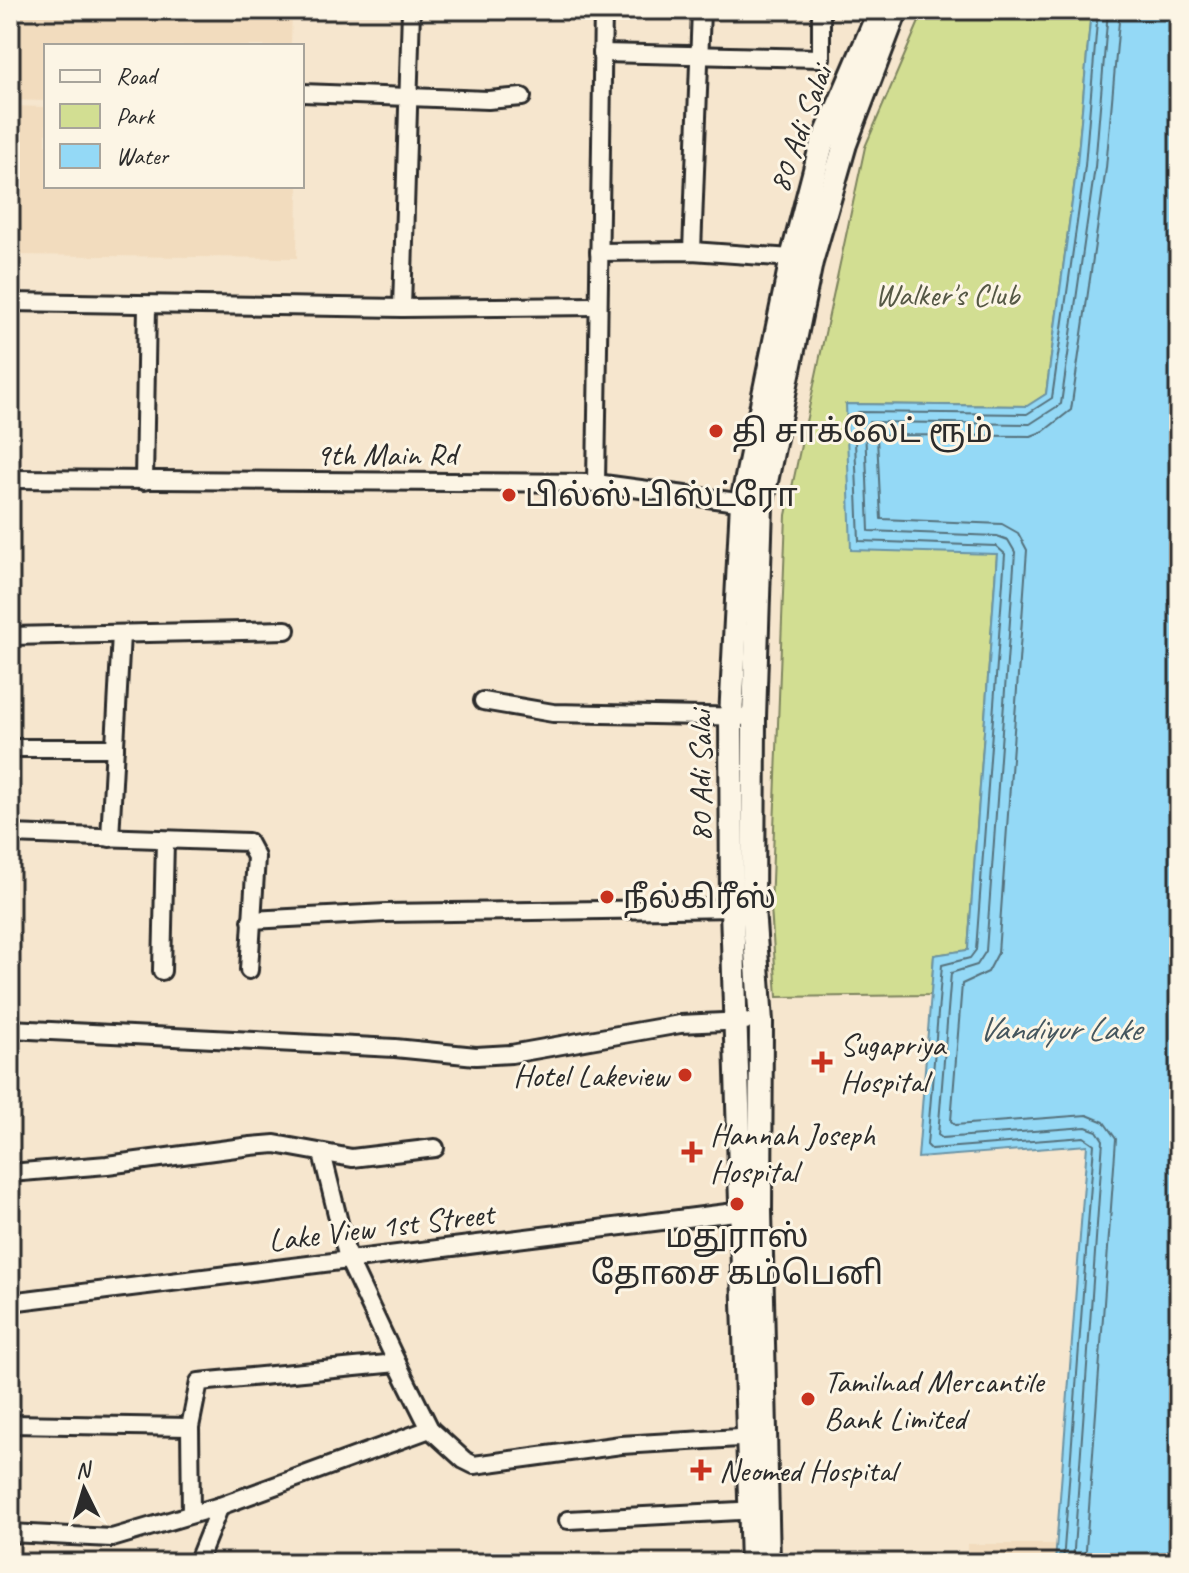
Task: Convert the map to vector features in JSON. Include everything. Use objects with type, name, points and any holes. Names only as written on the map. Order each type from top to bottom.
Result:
[{"type":"main road","name":"80 Adi Salai","points":[[752,1563],[757,1510],[757,1437],[751,1210],[736,1021],[743,908],[743,718],[751,504],[792,258],[821,147],[880,10]]},
{"type":"main road","name":"80 Adi Salai","points":[[751,504],[811,262],[845,144],[896,10]]},
{"type":"main road","name":"80 Adi Salai","points":[[743,908],[761,1022],[751,1210]]},
{"type":"main road","name":"80 Adi Salai","points":[[757,1510],[768,1563]]},
{"type":"street","points":[[402,308],[411,10]]},
{"type":"street","points":[[596,483],[596,306],[603,10]]},
{"type":"street","points":[[692,251],[701,10]]},
{"type":"street","points":[[602,53],[701,58],[821,58],[821,10]]},
{"type":"street","points":[[304,93],[408,98],[522,97]]},
{"type":"street","points":[[599,252],[692,251],[792,258]]},
{"type":"street","points":[[10,302],[402,308],[596,306]]},
{"type":"street","points":[[144,481],[147,306]]},
{"type":"street","name":"9th Main Rd","points":[[10,479],[596,483],[751,504]]},
{"type":"street","points":[[10,636],[286,630]]},
{"type":"street","points":[[110,838],[121,634]]},
{"type":"street","points":[[483,701],[553,713],[743,718]]},
{"type":"street","points":[[10,748],[115,748]]},
{"type":"street","points":[[10,834],[248,842],[254,846],[256,857],[249,970]]},
{"type":"street","points":[[162,971],[165,840]]},
{"type":"street","points":[[251,920],[386,913],[743,908]]},
{"type":"street","points":[[10,1029],[395,1048],[476,1056],[511,1054],[680,1024],[761,1022]]},
{"type":"street","points":[[10,1173],[107,1165],[275,1144],[352,1158],[435,1148]]},
{"type":"street","points":[[322,1153],[348,1259],[397,1363],[430,1429],[474,1465],[621,1445],[757,1437]]},
{"type":"street","name":"Lake View 1st Street","points":[[10,1302],[751,1210]]},
{"type":"street","points":[[191,1514],[190,1427],[199,1382],[397,1363]]},
{"type":"street","points":[[10,1424],[190,1427]]},
{"type":"street","points":[[10,1533],[112,1538],[220,1506],[430,1429]]},
{"type":"street","points":[[197,1563],[220,1506]]},
{"type":"street","points":[[568,1520],[757,1510]]},
{"type":"shaded area","points":[[10,10],[292,10],[291,44],[44,44],[44,101],[10,100]]},
{"type":"shaded area","points":[[10,106],[44,107],[44,188],[298,188],[297,258],[10,255]]},
{"type":"shaded area","points":[[967,1544],[1056,1544],[1055,1563],[968,1563]]},
{"type":"green space","name":"Walker's Club","points":[[924,10],[1091,10],[1077,165],[1046,394],[1028,406],[846,404],[945,550],[997,554],[968,950],[934,955],[931,995],[777,997],[771,907],[786,515],[865,147]]},
{"type":"water","name":"Vandiyur Lake","points":[[1091,10],[1179,10],[1179,1563],[1055,1563],[1087,1145],[918,1158],[934,955],[968,950],[997,554],[851,550],[846,404],[1027,406],[1046,394],[1077,165]]},
{"type":"place","name":"தி சாக்லேட் ரூம்","points":[[716,431]]},
{"type":"place","name":"பில்ஸ் பிஸ்ட்ரோ","points":[[509,495]]},
{"type":"place","name":"நீல்கிரீஸ்","points":[[607,897]]},
{"type":"place","name":"Sugapriya Hospital","points":[[822,1062]]},
{"type":"place","name":"Hotel Lakeview","points":[[685,1075]]},
{"type":"place","name":"Hannah Joseph Hospital","points":[[692,1152]]},
{"type":"place","name":"மதுராஸ் தோசை கம்பெனி","points":[[737,1204]]},
{"type":"place","name":"Tamilnad Mercantile Bank Limited","points":[[808,1399]]},
{"type":"place","name":"Neomed Hospital","points":[[701,1470]]}]
